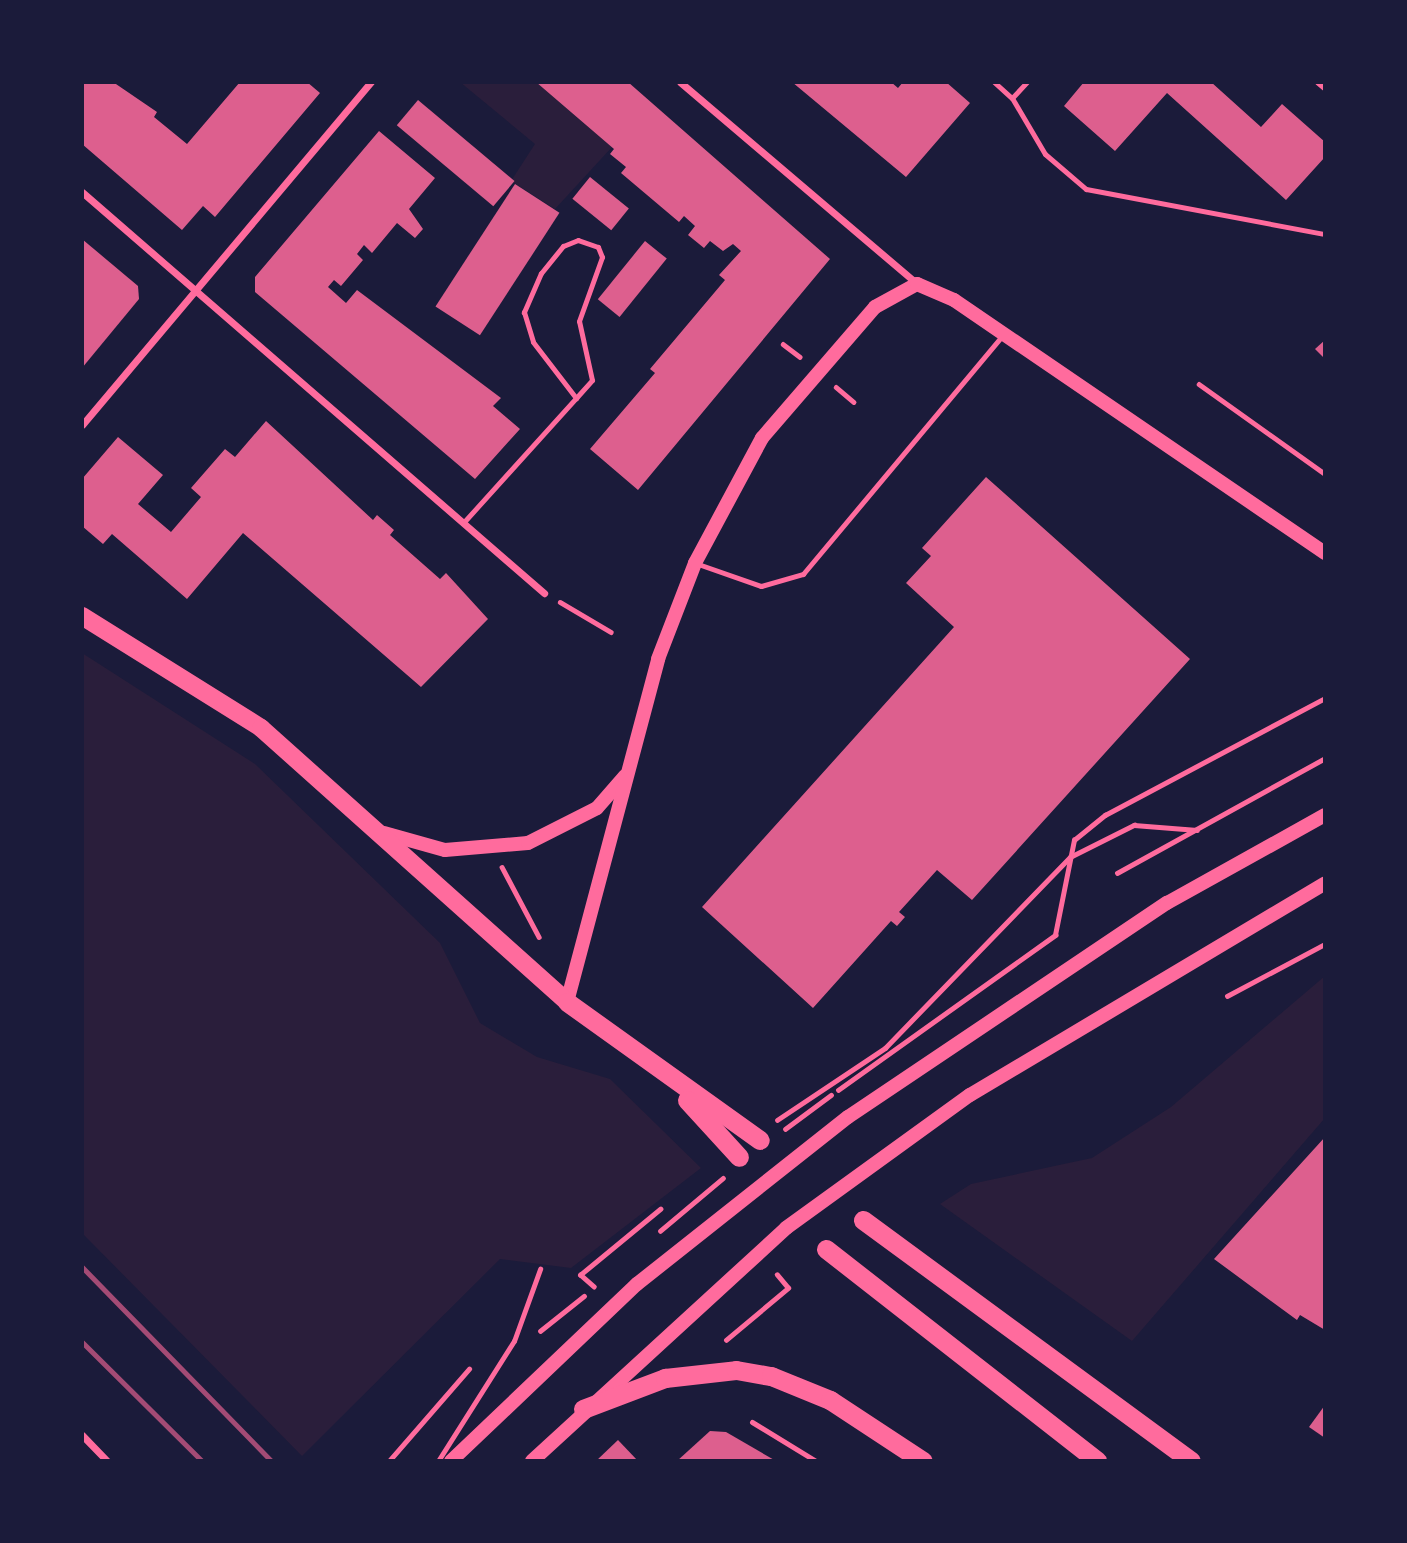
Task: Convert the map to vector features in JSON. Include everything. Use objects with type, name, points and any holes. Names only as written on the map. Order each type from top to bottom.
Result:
[{"type":"highway","points":[[567,1002],[665,1076],[764,1133]]},
{"type":"highway","points":[[665,1076],[739,1157]]},
{"type":"highway","points":[[863,1220],[1191,1461]]},
{"type":"highway","points":[[826,1249],[1097,1461]]},
{"type":"highway","points":[[583,1409],[665,1378],[736,1370],[771,1376],[830,1400],[923,1461]]},
{"type":"main road","points":[[82,615],[261,728],[384,833],[567,1002],[658,659],[695,563],[762,438],[875,307],[917,284],[1004,333],[1325,553]]},
{"type":"main road","points":[[384,833],[445,850],[498,849],[578,820],[628,772]]},
{"type":"main road","points":[[451,1461],[637,1284],[748,1191],[943,1050],[1167,903],[1325,815]]},
{"type":"main road","points":[[532,1461],[583,1409],[786,1228],[970,1095],[1325,883]]},
{"type":"street","points":[[82,425],[371,82]]},
{"type":"street","points":[[680,82],[917,284]]},
{"type":"street","points":[[82,192],[544,593]]},
{"type":"street","points":[[82,1435],[107,1461]]},
{"type":"lane","points":[[993,82],[1012,97],[1045,154],[1086,189],[1325,233]]},
{"type":"lane","points":[[1012,97],[1027,82]]},
{"type":"lane","points":[[1317,82],[1325,89]]},
{"type":"lane","points":[[463,523],[576,398],[592,380],[579,321],[602,257],[598,247],[578,240],[563,246],[541,273],[524,312],[533,342],[576,398]]},
{"type":"lane","points":[[695,563],[761,586],[803,574],[1004,333]]},
{"type":"lane","points":[[438,1461],[514,1341],[540,1269]]},
{"type":"lane","points":[[752,1422],[816,1461]]},
{"type":"path","points":[[1199,384],[1325,474]]},
{"type":"path","points":[[544,593],[611,632]]},
{"type":"path","points":[[929,1027],[1055,936],[1074,840],[1105,816],[1325,698]]},
{"type":"path","points":[[1117,873],[1325,758]]},
{"type":"path","points":[[764,1133],[885,1048],[1070,857],[1134,825],[1197,830]]},
{"type":"path","points":[[498,849],[519,910],[539,937]]},
{"type":"path","points":[[1227,996],[1325,944]]},
{"type":"path","points":[[594,1287],[580,1275],[660,1209]]},
{"type":"path","points":[[726,1340],[788,1288],[777,1275]]},
{"type":"shaded area","points":[[460,82],[538,82],[613,146],[555,209],[511,181],[535,144]]},
{"type":"shaded area","points":[[82,653],[255,764],[440,943],[480,1023],[537,1057],[610,1079],[701,1168],[571,1268],[500,1259],[302,1456],[82,1233]]},
{"type":"shaded area","points":[[1325,976],[1325,1118],[1132,1341],[940,1204],[971,1184],[1092,1158],[1171,1107]]},
{"type":"building","points":[[82,82],[113,82],[157,112],[154,117],[187,144],[240,82],[307,82],[320,93],[215,217],[203,206],[182,230],[82,144]]},
{"type":"building","points":[[536,82],[628,82],[830,259],[638,490],[590,449],[655,373],[650,369],[725,280],[719,275],[741,251],[733,244],[723,251],[710,241],[704,248],[688,235],[695,226],[684,216],[679,222],[621,173],[626,167],[610,154],[614,149]]},
{"type":"building","points":[[792,82],[891,82],[898,88],[903,82],[946,82],[970,103],[906,177]]},
{"type":"building","points":[[1084,82],[1211,82],[1261,127],[1282,104],[1325,142],[1325,157],[1286,200],[1167,93],[1115,151],[1064,106]]},
{"type":"building","points":[[418,100],[515,181],[493,206],[397,125]]},
{"type":"building","points":[[379,131],[435,178],[409,209],[423,229],[415,238],[397,223],[372,253],[364,245],[357,254],[363,260],[341,286],[334,280],[328,287],[346,303],[357,290],[501,398],[493,406],[520,429],[475,479],[255,292],[255,277]]},
{"type":"building","points":[[590,177],[629,208],[611,230],[572,199]]},
{"type":"building","points":[[515,184],[559,213],[480,335],[435,306]]},
{"type":"building","points":[[82,239],[138,286],[139,299],[82,368]]},
{"type":"building","points":[[645,241],[667,259],[620,317],[598,299]]},
{"type":"building","points":[[1325,340],[1325,359],[1315,349]]},
{"type":"building","points":[[266,421],[373,520],[377,515],[394,530],[390,535],[440,579],[446,573],[488,619],[421,687],[243,533],[187,599],[112,534],[103,544],[82,526],[82,479],[118,437],[163,475],[138,504],[171,532],[201,497],[191,488],[225,449],[235,457]]},
{"type":"building","points":[[986,477],[1190,659],[972,900],[937,870],[899,912],[905,917],[897,926],[891,921],[813,1008],[702,907],[954,627],[906,583],[931,556],[922,548]]},
{"type":"building","points":[[1325,1137],[1325,1330],[1300,1315],[1297,1320],[1214,1259]]},
{"type":"building","points":[[1325,1405],[1325,1438],[1309,1427]]},
{"type":"building","points":[[710,1431],[726,1432],[776,1461],[677,1461]]},
{"type":"building","points":[[618,1440],[638,1461],[596,1461]]},
{"type":"railway","points":[[82,1267],[271,1461]]},
{"type":"railway","points":[[82,1342],[202,1461]]}]
